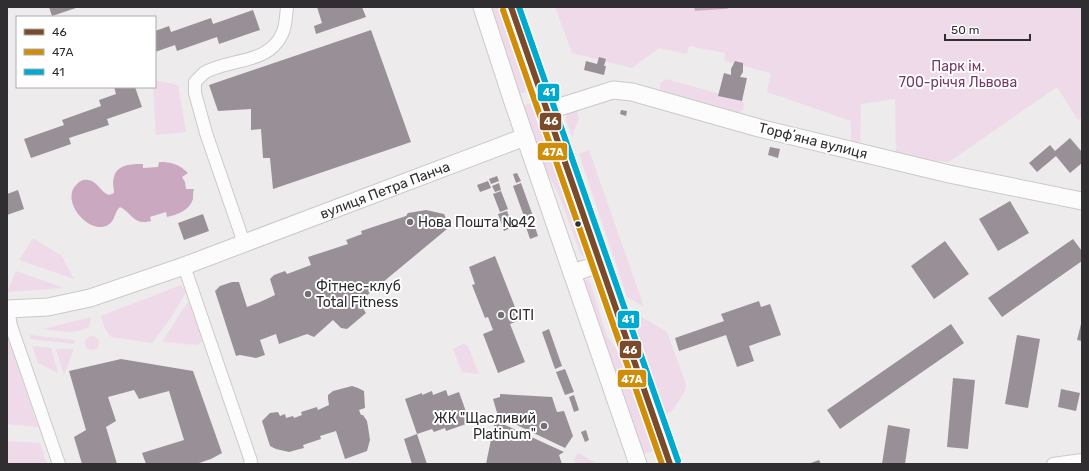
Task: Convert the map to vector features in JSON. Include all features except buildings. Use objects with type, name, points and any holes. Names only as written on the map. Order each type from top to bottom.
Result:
[{"type":"street","points":[[244,243],[206,133],[195,93],[195,82],[210,71],[266,54],[276,44],[283,33],[287,7]]},
{"type":"street","points":[[482,7],[525,137],[638,464]]},
{"type":"street","points":[[512,7],[670,464]]},
{"type":"street","name":"Торфʼяна вулиця","points":[[547,111],[614,90],[632,92],[759,128],[943,172],[1082,201]]},
{"type":"street","name":"вулиця Петра Панча","points":[[7,309],[48,307],[90,298],[184,266],[525,137]]},
{"type":"street","points":[[572,273],[600,264]]},
{"type":"street","points":[[184,266],[251,461],[250,464]]},
{"type":"street","points":[[7,309],[11,326],[59,464]]},
{"type":"street","points":[[1053,464],[1082,460]]},
{"type":"green space","points":[[490,7],[499,7],[506,27],[522,54],[534,89],[519,94]]},
{"type":"green space","name":"Парк ім. 700-річчя Львова","points":[[555,7],[1082,7],[1082,117],[1078,120],[1057,87],[949,162],[896,158],[895,99],[861,104],[860,148],[851,146],[851,121],[767,92],[771,73],[724,61],[725,53],[689,46],[687,54],[659,48],[632,68],[572,53]]},
{"type":"green space","points":[[666,79],[739,99],[744,103],[743,110],[735,113],[662,92],[660,90],[660,83]]},
{"type":"green space","points":[[156,80],[178,85],[186,132],[156,135],[153,88],[156,88]]},
{"type":"green space","points":[[537,101],[551,142],[536,147],[522,106]]},
{"type":"green space","points":[[575,106],[579,118],[572,137],[566,120],[567,112]]},
{"type":"green space","points":[[589,150],[644,307],[627,297],[579,154]]},
{"type":"green space","points":[[555,152],[589,255],[584,257],[581,255],[558,193],[539,157]]},
{"type":"green space","points":[[33,238],[62,256],[74,279],[19,260]]},
{"type":"green space","points":[[16,271],[64,288],[7,292]]},
{"type":"green space","points":[[589,279],[607,336],[629,368],[658,449],[641,455],[581,282]]},
{"type":"green space","points":[[181,285],[186,292],[171,318],[152,343],[111,337],[105,329],[101,316]]},
{"type":"green space","points":[[189,300],[203,342],[197,345],[162,342]]},
{"type":"green space","points":[[620,304],[667,332],[686,384],[685,391],[672,411],[659,417]]},
{"type":"green space","points":[[91,317],[89,327],[78,331],[67,332],[43,329]]},
{"type":"green space","points":[[7,334],[38,427],[7,424]]},
{"type":"green space","points":[[30,335],[75,340],[74,344],[30,339]]},
{"type":"green space","points":[[92,336],[97,338],[99,343],[97,348],[92,350],[87,348],[85,343],[87,338]]},
{"type":"green space","points":[[463,344],[468,346],[479,374],[462,372],[453,349]]},
{"type":"green space","points":[[32,346],[51,348],[58,373],[38,363]]},
{"type":"green space","points":[[56,349],[74,349],[64,375]]},
{"type":"green space","points":[[7,441],[40,443],[47,464],[7,464]]},
{"type":"green space","points":[[578,453],[598,464],[576,464],[574,459]]},
{"type":"shaded area","points":[[159,162],[175,164],[188,173],[182,177],[185,182],[186,189],[194,189],[193,199],[189,206],[183,211],[167,217],[166,212],[150,217],[151,221],[141,222],[120,207],[111,223],[100,227],[85,221],[74,207],[72,191],[80,181],[88,180],[94,182],[106,194],[109,195],[114,193],[113,179],[118,169],[130,165],[143,164],[143,168],[158,167]]},
{"type":"waterway","points":[[696,9],[727,7]]},
{"type":"transit line","name":"46","points":[[511,7],[670,464]]},
{"type":"transit line","name":"41","points":[[519,7],[678,461]]},
{"type":"transit line","name":"47А","points":[[503,10],[662,464]]},
{"type":"place","name":"Нова Пошта №42","points":[[410,222]]},
{"type":"place","name":"Фітнес-клуб Total Fitness","points":[[308,294]]},
{"type":"place","name":"CITI","points":[[501,315]]},
{"type":"place","name":"ЖК \"Щасливий Platinum\"","points":[[544,426]]}]
